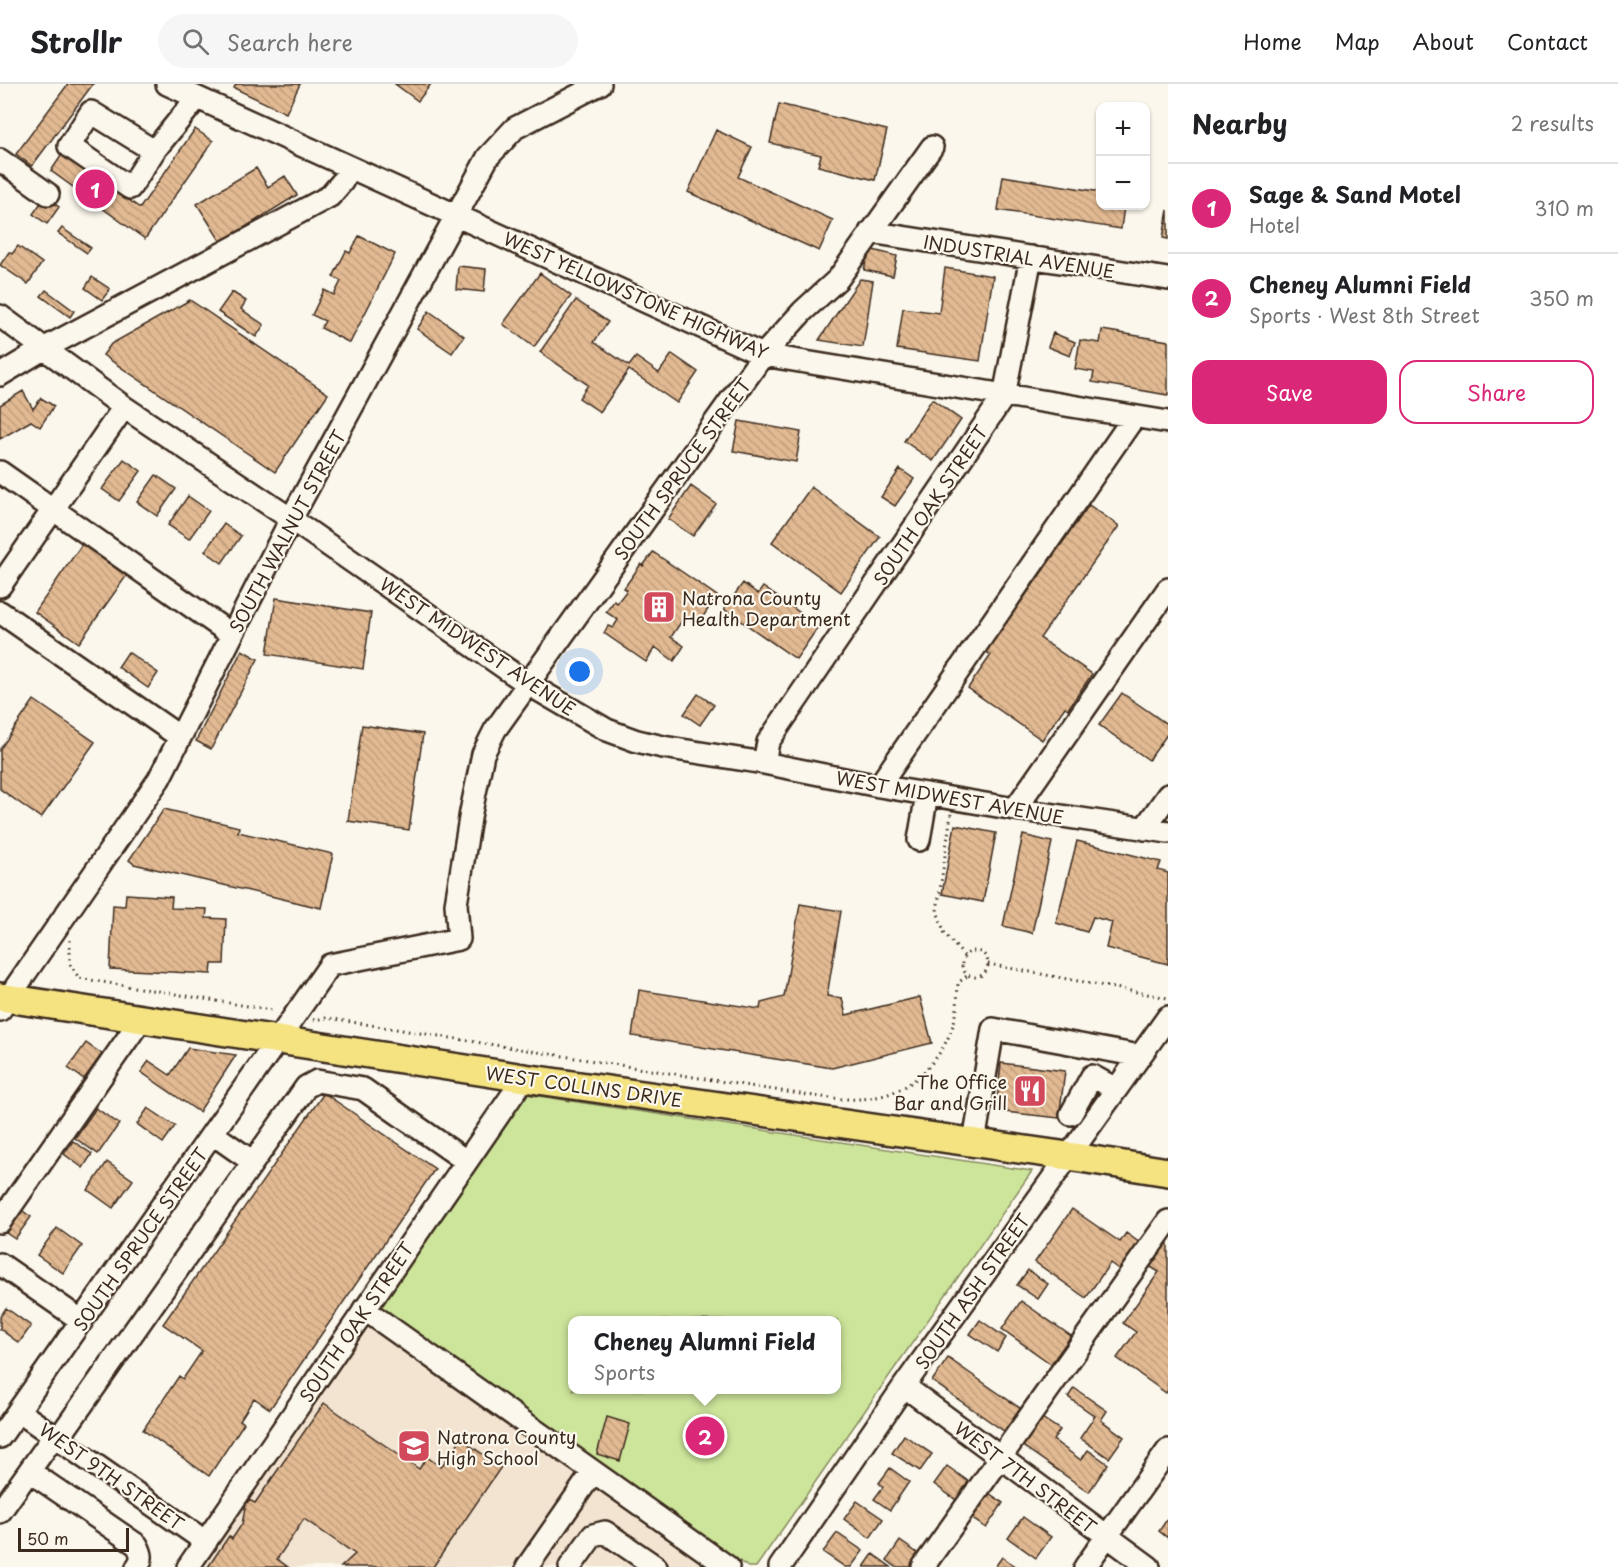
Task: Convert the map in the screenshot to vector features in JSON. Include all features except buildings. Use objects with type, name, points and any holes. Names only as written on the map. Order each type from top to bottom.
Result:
[{"type":"main road","name":"WEST COLLINS DRIVE","points":[[3,1002],[142,1018],[287,1029],[524,1078],[1168,1172]]},
{"type":"street","name":"WEST YELLOWSTONE HIGHWAY","points":[[167,84],[763,355],[1168,422]]},
{"type":"street","name":"SOUTH WALNUT STREET","points":[[3,1002],[159,779],[291,519],[488,157],[515,128],[600,84]]},
{"type":"street","points":[[154,151],[197,98]]},
{"type":"street","name":"SOUTH SPRUCE STREET","points":[[0,1437],[330,965],[468,938],[456,904],[483,754],[495,730],[763,355],[803,311],[838,279],[932,147]]},
{"type":"street","points":[[0,160],[48,194]]},
{"type":"street","points":[[0,375],[45,348],[330,196],[350,168]]},
{"type":"street","name":"INDUSTRIAL AVENUE","points":[[870,232],[1168,279]]},
{"type":"street","name":"SOUTH OAK STREET","points":[[764,763],[768,742],[1005,396],[1031,258]]},
{"type":"street","name":"WEST MIDWEST AVENUE","points":[[0,316],[124,407],[291,519],[528,684],[591,722],[637,741],[764,763],[879,786],[926,798],[1168,832]]},
{"type":"street","points":[[0,586],[124,407]]},
{"type":"street","points":[[879,786],[1134,417]]},
{"type":"street","points":[[0,472],[232,635]]},
{"type":"street","points":[[1015,809],[1168,589]]},
{"type":"street","points":[[0,612],[180,737]]},
{"type":"street","points":[[1144,829],[1168,795]]},
{"type":"street","points":[[919,840],[926,798]]},
{"type":"street","name":"SOUTH ASH STREET","points":[[780,1567],[904,1386],[1168,1017]]},
{"type":"street","points":[[0,1222],[142,1018]]},
{"type":"street","points":[[974,1142],[993,1029],[1140,1056]]},
{"type":"street","points":[[1071,1113],[1092,1076],[1116,1089]]},
{"type":"street","name":"SOUTH OAK STREET","points":[[188,1567],[524,1078]]},
{"type":"street","points":[[0,1512],[306,1087],[317,1082],[363,1089],[466,1161]]},
{"type":"street","points":[[213,1134],[253,1162]]},
{"type":"street","points":[[923,1567],[1168,1221]]},
{"type":"street","points":[[0,1264],[82,1321]]},
{"type":"street","points":[[364,1309],[728,1567]]},
{"type":"street","name":"WEST 7TH STREET","points":[[904,1386],[1149,1567]]},
{"type":"street","name":"WEST 9TH STREET","points":[[18,1411],[206,1542]]},
{"type":"street","points":[[1085,1567],[1168,1450]]},
{"type":"street","points":[[29,1471],[136,1545],[141,1553],[141,1562],[137,1567]]},
{"type":"street","points":[[527,1567],[593,1472]]},
{"type":"street","points":[[570,1567],[593,1535],[605,1532],[656,1567]]},
{"type":"path","points":[[926,798],[951,813],[937,911],[945,934],[964,956]]},
{"type":"path","points":[[71,934],[70,964],[80,978],[271,1010],[279,1015],[287,1029],[327,1018],[840,1100],[887,1095],[915,1082],[946,1044],[957,1012],[958,984],[968,975]]},
{"type":"path","points":[[970,951],[979,951],[986,956],[988,964],[985,973],[981,976],[968,975],[962,968],[964,956],[970,951]]},
{"type":"path","points":[[988,964],[1168,998]]},
{"type":"shaded area","name":"Natrona County High School","points":[[371,1324],[715,1567],[199,1567]]},
{"type":"green space","points":[[525,1094],[1032,1171],[756,1567],[748,1567],[379,1306]]},
{"type":"place","name":"Sage & Sand Motel","points":[[95,189]]},
{"type":"place","name":"Natrona County Health Department","points":[[659,607]]},
{"type":"place","name":"The Office Bar and Grill","points":[[1030,1091]]},
{"type":"place","name":"Cheney Alumni Field","points":[[705,1436]]},
{"type":"place","name":"Natrona County High School","points":[[414,1446]]}]
